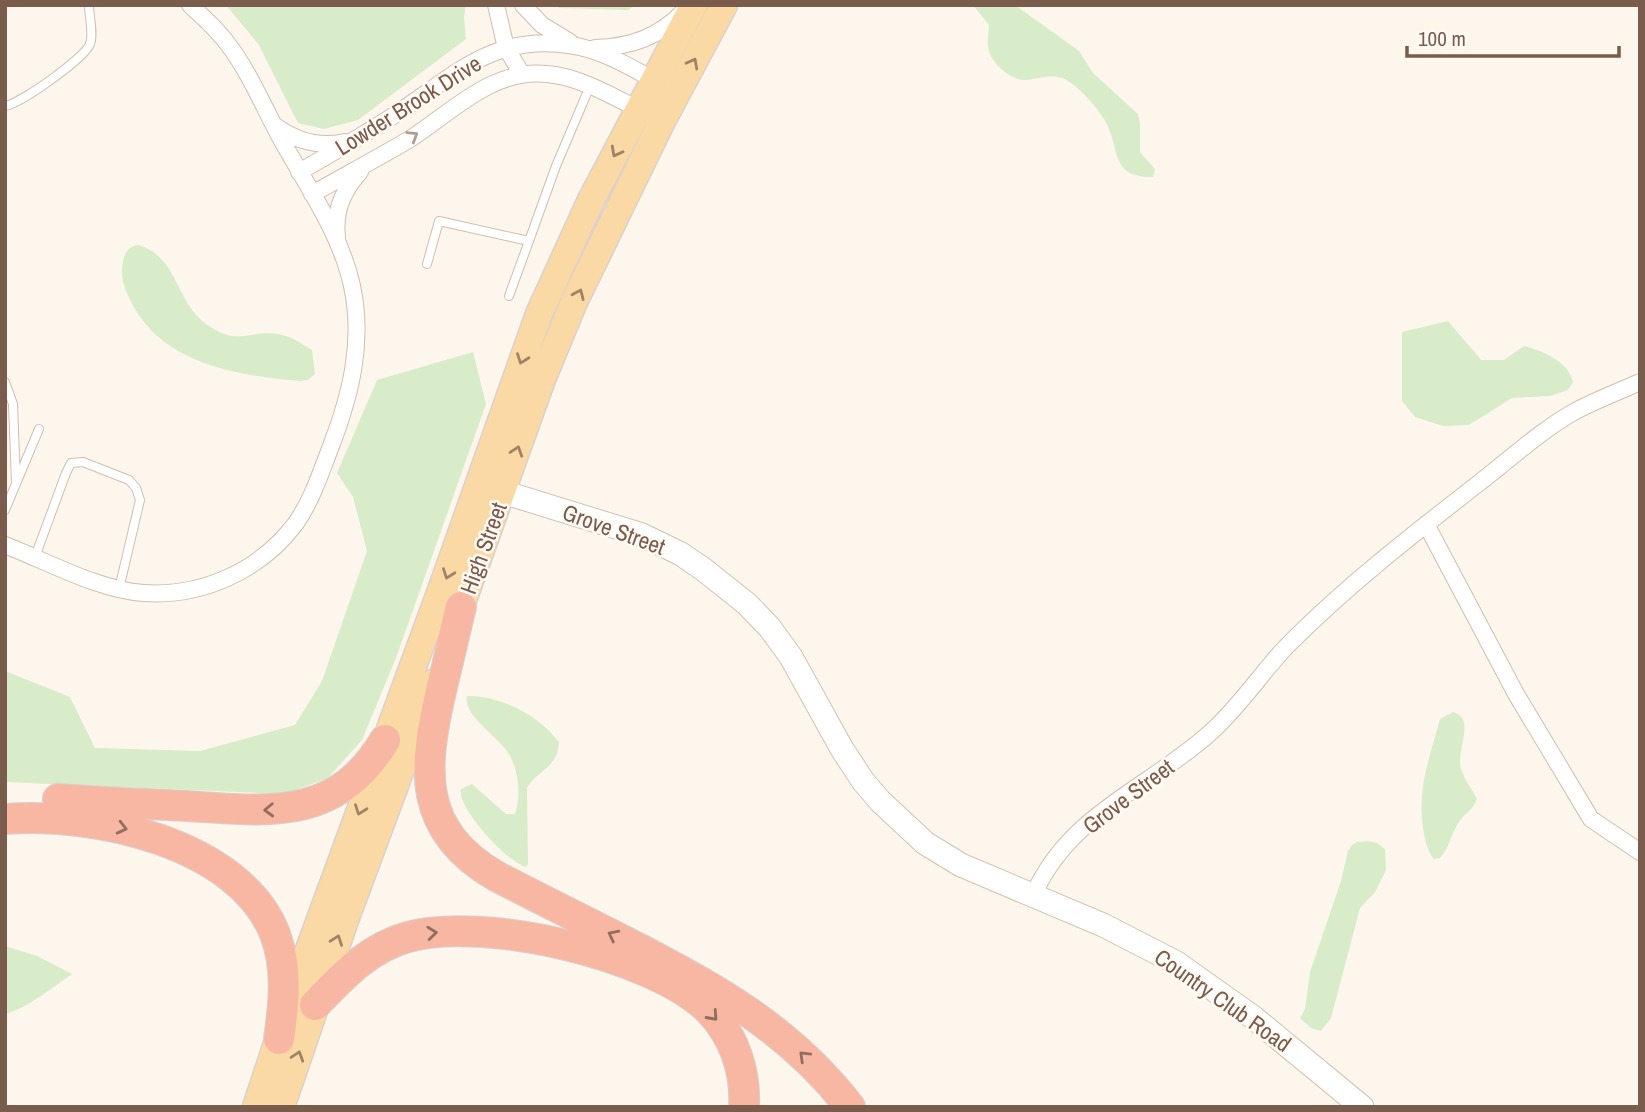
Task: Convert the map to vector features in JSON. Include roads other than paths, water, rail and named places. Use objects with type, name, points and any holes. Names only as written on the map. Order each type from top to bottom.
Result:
[{"type":"highway","points":[[461,607],[435,719],[429,759],[432,797],[440,819],[452,839],[476,864],[496,876],[688,973],[741,1005],[793,1046],[850,1107]]},
{"type":"highway","points":[[5,800],[53,799],[260,810],[296,807],[318,801],[349,782],[386,740]]},
{"type":"highway","points":[[5,819],[63,818],[130,830],[181,849],[239,884],[262,909],[280,950],[285,988],[279,1039]]},
{"type":"highway","points":[[315,1005],[366,956],[398,940],[416,935],[453,931],[480,932],[528,937],[570,946],[658,977],[702,1004],[722,1026],[736,1051],[743,1078],[744,1107]]},
{"type":"main road","name":"High Street","points":[[256,1107],[300,974],[539,314],[591,200],[694,5]]},
{"type":"main road","name":"High Street","points":[[281,1107],[315,1005],[541,382],[574,302],[662,121],[724,5]]},
{"type":"street","points":[[5,545],[119,589],[166,593],[212,585],[257,561],[280,542],[297,521],[315,486],[340,422],[354,371],[357,342],[348,269],[338,243],[312,194],[228,43],[190,5]]},
{"type":"street","points":[[496,5],[506,48],[522,74]]},
{"type":"street","points":[[523,5],[542,25],[580,47],[618,47],[644,40],[663,30],[689,5]]},
{"type":"street","name":"Lowder Brook Drive","points":[[299,172],[360,136],[456,71],[480,57],[506,48],[542,43],[580,47],[603,54],[677,92]]},
{"type":"street","name":"Lowder Brook Drive","points":[[312,194],[412,137],[486,87],[522,74],[556,75],[590,86],[662,121]]},
{"type":"street","points":[[274,124],[289,135],[317,144],[339,143],[360,136]]},
{"type":"street","points":[[338,243],[336,223],[343,196],[354,178],[372,161]]},
{"type":"street","name":"Grove Street","points":[[503,492],[642,535],[704,569],[755,612],[777,637],[849,761],[880,801],[934,849],[961,865],[1034,894],[1051,864],[1088,824],[1130,789],[1189,751],[1213,730],[1284,650],[1346,592],[1426,524],[1572,413],[1640,382]]},
{"type":"street","points":[[1426,524],[1516,694],[1591,819],[1640,852]]},
{"type":"street","name":"Country Club Road","points":[[1034,894],[1175,962],[1254,1018],[1362,1107]]},
{"type":"lane","points":[[5,106],[24,98],[86,53],[91,42],[89,5]]},
{"type":"lane","points":[[509,296],[556,166],[590,86]]},
{"type":"lane","points":[[427,264],[439,221],[529,241]]},
{"type":"lane","points":[[5,382],[12,404],[16,483]]},
{"type":"lane","points":[[5,510],[39,429]]},
{"type":"lane","points":[[35,557],[71,463],[83,461],[129,480],[136,488],[140,500],[119,589]]}]
